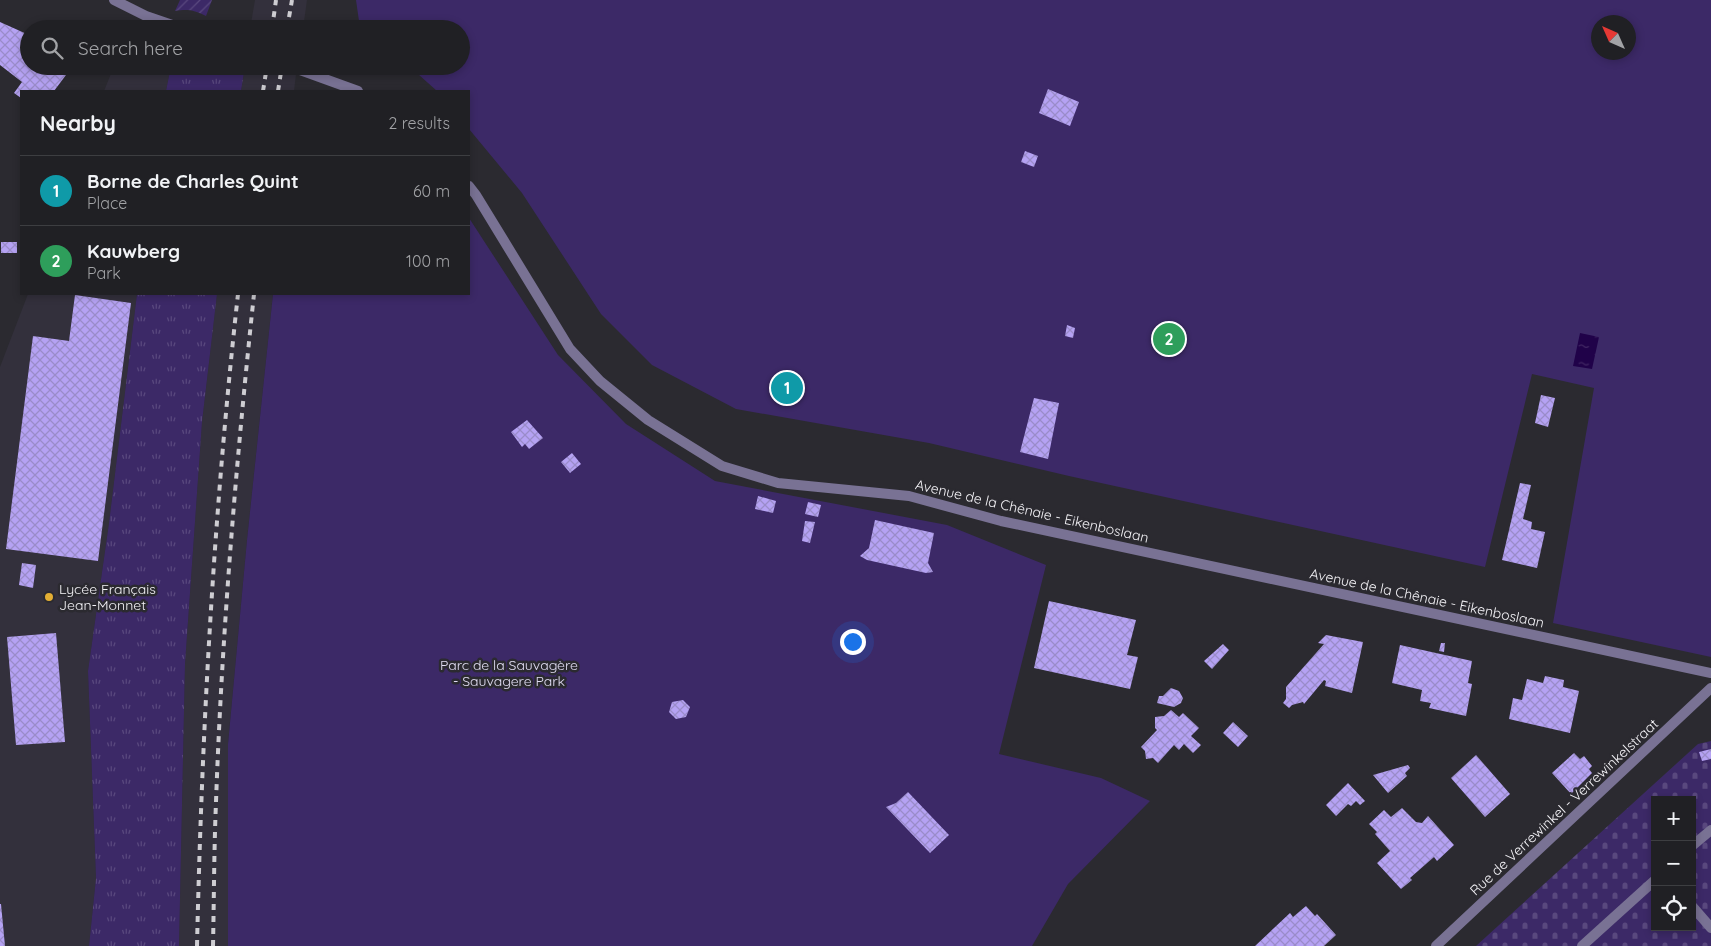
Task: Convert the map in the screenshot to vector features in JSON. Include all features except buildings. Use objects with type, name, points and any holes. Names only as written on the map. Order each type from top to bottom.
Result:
[{"type":"street","points":[[114,0],[158,20]]},
{"type":"street","points":[[314,75],[355,90]]},
{"type":"street","name":"Avenue de la Chênaie - Eikenboslaan","points":[[470,187],[570,349],[600,381],[648,420],[722,466],[778,483],[909,496],[1001,521],[1711,673]]},
{"type":"street","name":"Rue de Verrewinkel - Verrewinkelstraat","points":[[1436,946],[1711,688]]},
{"type":"street","points":[[1696,843],[1711,830]]},
{"type":"street","points":[[1582,946],[1651,884]]},
{"type":"street","points":[[1696,911],[1711,928]]},
{"type":"shaded area","points":[[255,0],[307,0],[304,20],[252,20]]},
{"type":"shaded area","points":[[110,75],[169,75],[166,90],[104,90]]},
{"type":"shaded area","points":[[244,75],[296,75],[294,90],[241,90]]},
{"type":"shaded area","name":"Lycée Français Jean-Monnet","points":[[28,295],[137,295],[109,523],[88,671],[96,878],[89,946],[0,946],[0,367]]},
{"type":"shaded area","points":[[217,295],[273,295],[228,744],[228,946],[179,946],[185,664],[202,422]]},
{"type":"green space","points":[[180,0],[212,0],[206,16],[191,10],[175,11]]},
{"type":"green space","points":[[356,0],[1711,0],[1711,657],[1553,623],[1594,388],[1532,374],[1485,567],[1069,476],[929,443],[736,409],[652,365],[601,314],[522,193],[470,130],[470,90],[436,90],[419,75],[470,75],[470,20],[359,20]]},
{"type":"green space","points":[[169,75],[244,75],[241,90],[166,90]]},
{"type":"green space","name":"Parc de la Sauvagère - Sauvagere Park","points":[[470,220],[558,355],[626,424],[715,481],[947,525],[1046,565],[999,754],[1101,778],[1150,801],[1068,884],[1032,946],[228,946],[228,744],[273,295],[470,295]]},
{"type":"green space","points":[[137,295],[217,295],[202,422],[185,664],[179,946],[89,946],[96,878],[88,671],[109,523]]},
{"type":"green space","points":[[1711,741],[1711,946],[1476,946],[1698,744]]},
{"type":"water","points":[[1580,333],[1599,337],[1592,369],[1573,366]]},
{"type":"railway","points":[[273,20],[276,0]]},
{"type":"railway","points":[[289,20],[292,0]]},
{"type":"railway","points":[[263,90],[266,75]]},
{"type":"railway","points":[[278,90],[281,75]]},
{"type":"railway","points":[[197,946],[210,619],[222,456],[238,295]]},
{"type":"railway","points":[[213,946],[216,802],[226,612],[241,421],[254,295]]},
{"type":"place","name":"Kauwberg","points":[[1169,339]]},
{"type":"place","name":"Borne de Charles Quint","points":[[787,388]]},
{"type":"place","name":"Lycée Français Jean-Monnet","points":[[49,597]]}]
